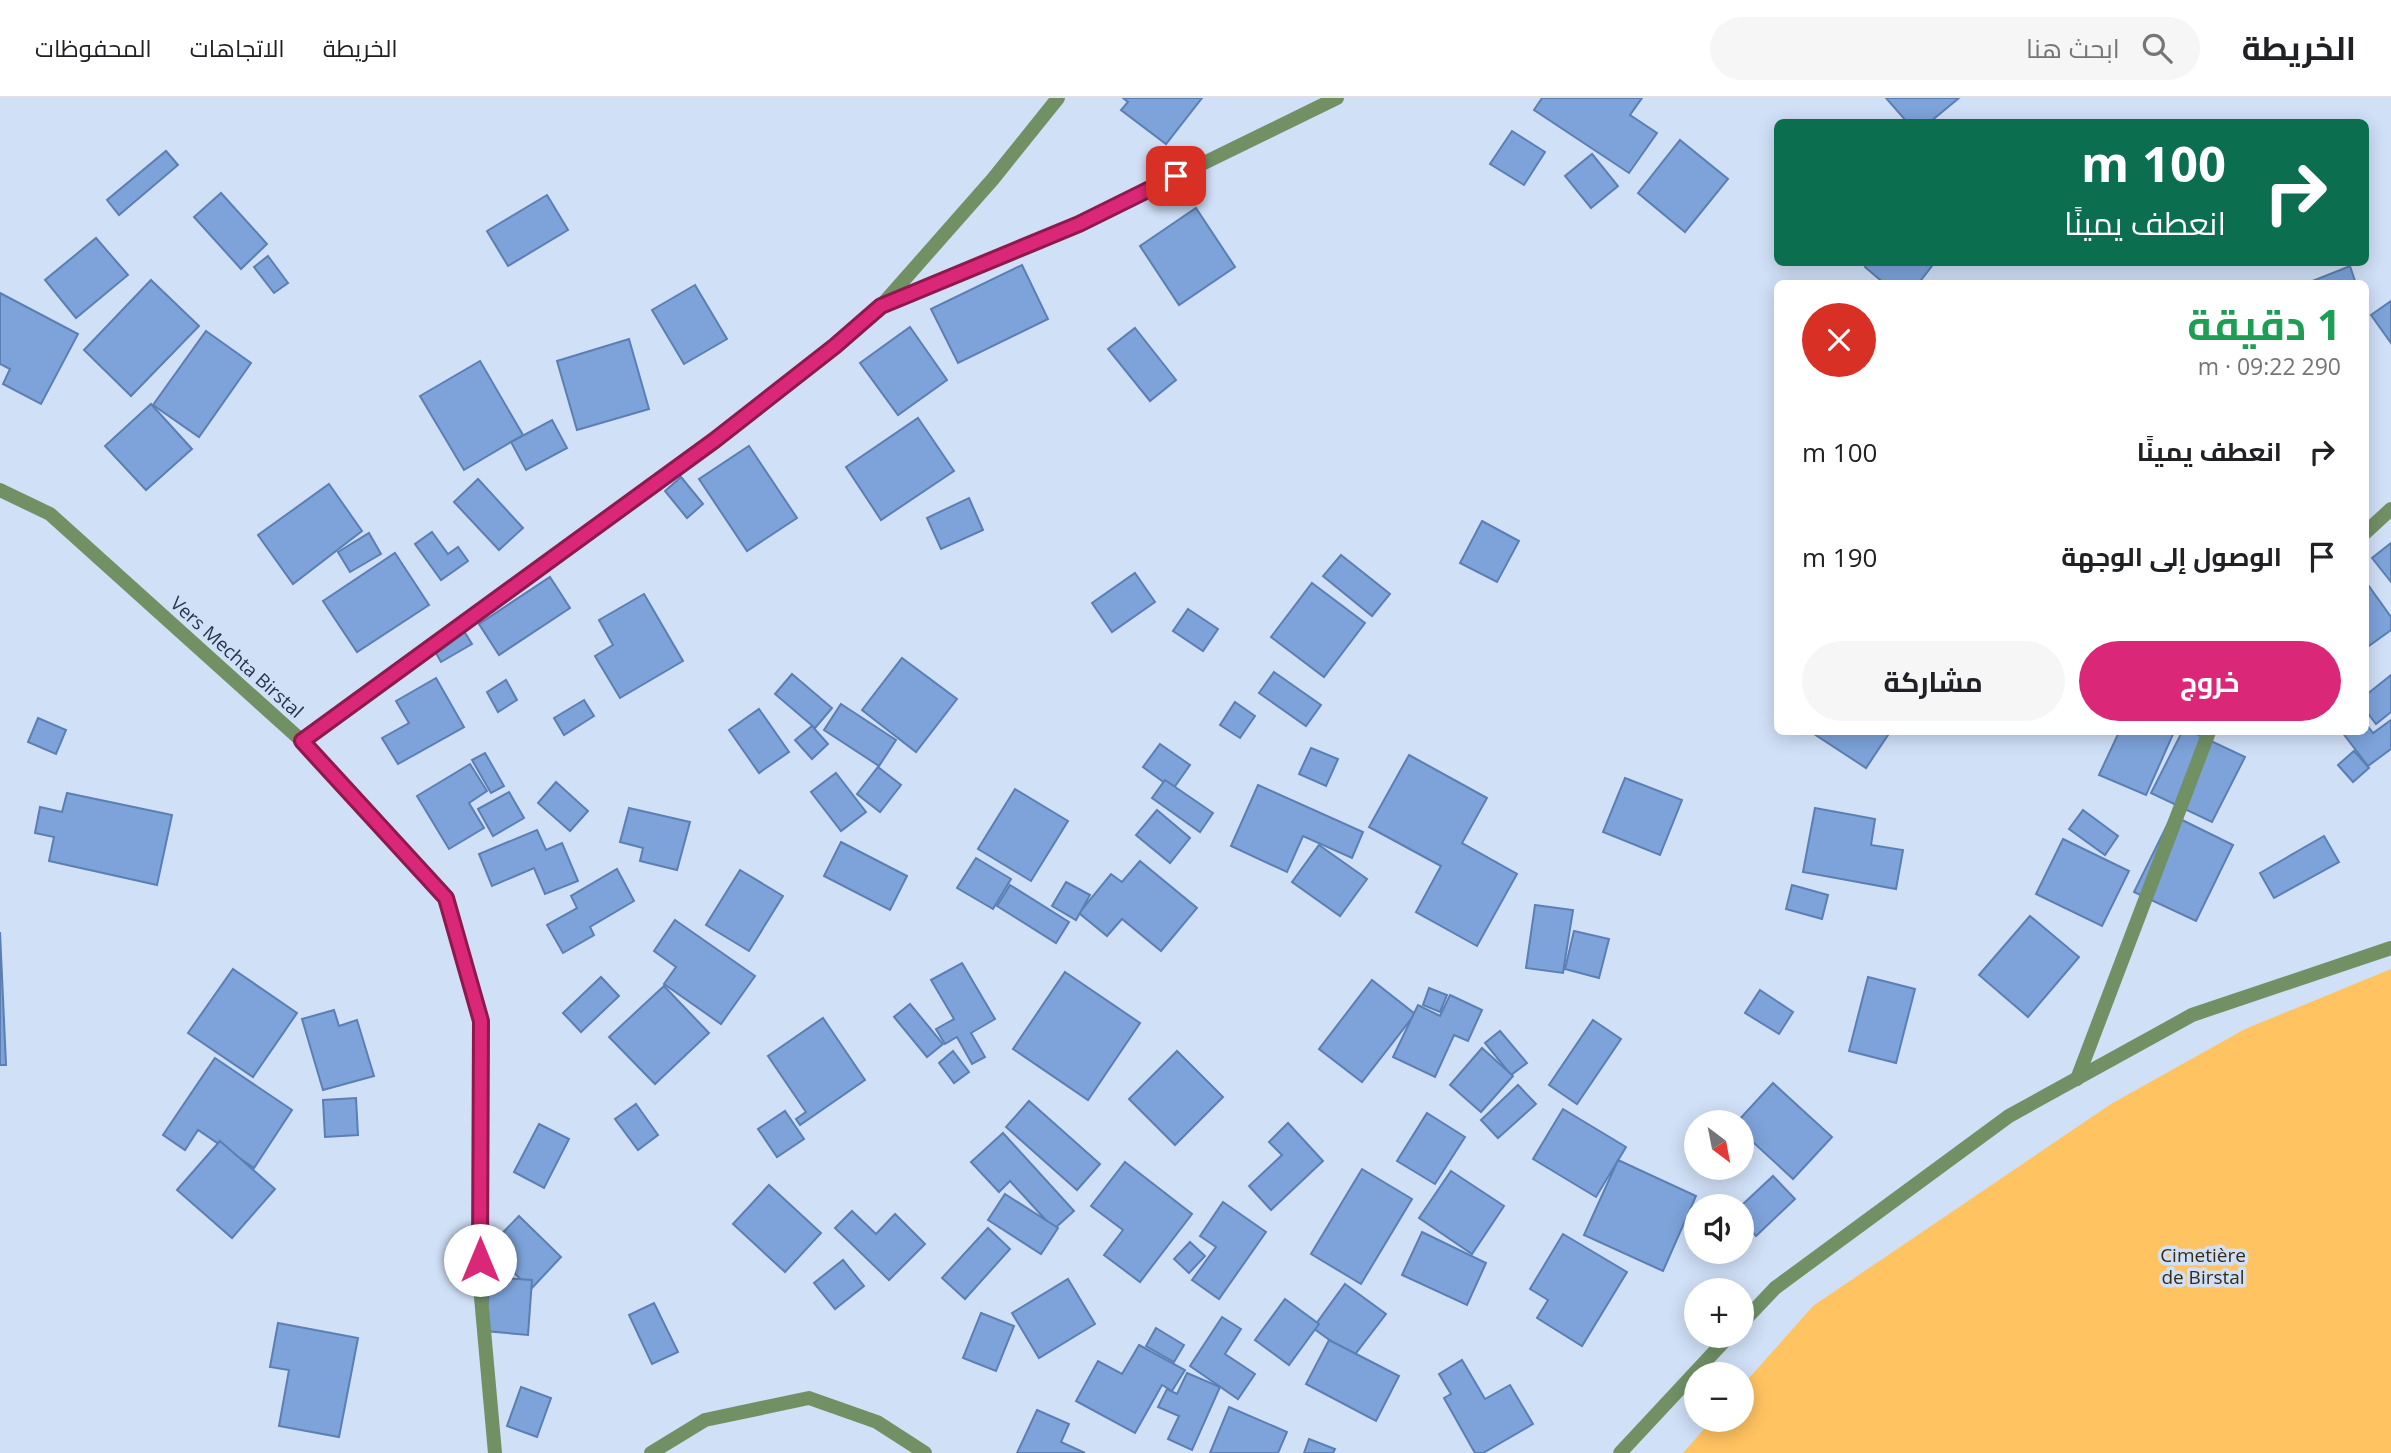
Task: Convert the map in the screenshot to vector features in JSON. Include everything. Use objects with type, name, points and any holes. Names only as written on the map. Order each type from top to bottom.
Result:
[{"type":"street","points":[[302,741],[715,440],[835,346],[881,306],[993,179],[1058,98]]},
{"type":"street","points":[[881,306],[1079,224],[1337,98]]},
{"type":"street","name":"Vers Mechta Birstal","points":[[0,490],[50,514],[302,741],[446,898],[481,1021],[480,1286],[495,1453]]},
{"type":"street","points":[[2369,529],[2391,509]]},
{"type":"street","points":[[2077,1079],[2208,735]]},
{"type":"street","points":[[1754,1310],[1775,1288],[2009,1116],[2192,1015],[2391,948]]},
{"type":"street","points":[[1620,1453],[1718,1348]]},
{"type":"street","points":[[651,1453],[705,1420],[809,1398],[877,1422],[925,1453]]},
{"type":"green space","name":"Cimetière de Birstal","points":[[2391,969],[2391,1453],[1683,1453],[1702,1432],[1754,1432],[1754,1372],[1813,1306],[2111,1104],[2245,1029]]},
{"type":"building","points":[[1123,98],[1202,98],[1166,144],[1121,110],[1128,102]]},
{"type":"building","points":[[1542,98],[1642,98],[1630,115],[1657,133],[1629,173],[1534,110]]},
{"type":"building","points":[[1886,98],[1959,98],[1934,119],[1904,119]]},
{"type":"building","points":[[1512,131],[1545,152],[1524,185],[1490,164]]},
{"type":"building","points":[[1680,140],[1728,179],[1685,232],[1638,193]]},
{"type":"building","points":[[166,151],[178,165],[119,215],[107,200]]},
{"type":"building","points":[[1592,154],[1618,186],[1591,208],[1565,176]]},
{"type":"building","points":[[221,193],[267,244],[241,269],[194,217]]},
{"type":"building","points":[[547,195],[568,230],[508,266],[487,231]]},
{"type":"building","points":[[1196,208],[1235,267],[1179,305],[1140,246]]},
{"type":"building","points":[[96,238],[128,275],[76,318],[45,280]]},
{"type":"building","points":[[268,256],[288,283],[274,293],[254,267]]},
{"type":"building","points":[[1022,265],[1048,319],[958,363],[931,309]]},
{"type":"building","points":[[1932,266],[1921,280],[1880,280],[1865,267]]},
{"type":"building","points":[[2350,266],[2355,280],[2315,280]]},
{"type":"building","points":[[151,280],[199,326],[131,396],[84,350]]},
{"type":"building","points":[[695,285],[727,339],[684,364],[652,310]]},
{"type":"building","points":[[0,293],[78,334],[41,404],[3,384],[10,369],[0,364]]},
{"type":"building","points":[[2391,301],[2391,343],[2371,315]]},
{"type":"building","points":[[910,327],[947,380],[898,415],[860,363]]},
{"type":"building","points":[[1135,328],[1176,380],[1150,401],[1108,349]]},
{"type":"building","points":[[206,331],[251,363],[199,437],[153,405]]},
{"type":"building","points":[[629,339],[649,409],[577,430],[557,361]]},
{"type":"building","points":[[480,361],[523,435],[464,470],[420,396]]},
{"type":"building","points":[[151,404],[192,449],[146,490],[105,446]]},
{"type":"building","points":[[918,418],[954,471],[881,520],[846,467]]},
{"type":"building","points":[[552,420],[567,448],[526,470],[511,442]]},
{"type":"building","points":[[749,446],[797,518],[747,551],[699,479]]},
{"type":"building","points":[[681,477],[703,504],[687,518],[665,491]]},
{"type":"building","points":[[478,479],[523,528],[499,550],[454,502]]},
{"type":"building","points":[[329,484],[362,531],[293,584],[258,535]]},
{"type":"building","points":[[969,498],[983,530],[941,549],[927,518]]},
{"type":"building","points":[[1482,521],[1519,541],[1497,582],[1460,563]]},
{"type":"building","points":[[432,532],[448,554],[458,547],[468,561],[441,580],[415,544]]},
{"type":"building","points":[[369,533],[381,554],[350,572],[338,552]]},
{"type":"building","points":[[2391,543],[2391,582],[2372,558]]},
{"type":"building","points":[[395,553],[429,605],[357,652],[323,601]]},
{"type":"building","points":[[1341,555],[1390,594],[1372,616],[1323,576]]},
{"type":"building","points":[[1135,573],[1155,602],[1112,632],[1092,603]]},
{"type":"building","points":[[550,577],[570,608],[499,655],[479,624]]},
{"type":"building","points":[[1312,583],[1365,623],[1324,677],[1271,637]]},
{"type":"building","points":[[2369,586],[2391,617],[2391,630],[2369,646]]},
{"type":"building","points":[[644,594],[683,661],[620,698],[595,656],[613,645],[599,620]]},
{"type":"building","points":[[1188,609],[1218,629],[1203,651],[1173,631]]},
{"type":"building","points":[[462,628],[472,644],[441,662],[432,646]]},
{"type":"building","points":[[902,658],[957,699],[916,752],[862,710]]},
{"type":"building","points":[[1274,672],[1321,705],[1306,726],[1259,693]]},
{"type":"building","points":[[792,674],[832,708],[815,728],[775,694]]},
{"type":"building","points":[[2391,675],[2391,712],[2376,724],[2369,715],[2369,693]]},
{"type":"building","points":[[436,678],[464,727],[398,764],[382,738],[409,723],[396,701]]},
{"type":"building","points":[[506,680],[517,700],[498,712],[487,692]]},
{"type":"building","points":[[584,700],[594,716],[564,735],[554,718]]},
{"type":"building","points":[[1235,702],[1255,716],[1240,738],[1220,725]]},
{"type":"building","points":[[841,704],[896,740],[879,766],[824,730]]},
{"type":"building","points":[[759,709],[789,752],[759,773],[729,730]]},
{"type":"building","points":[[38,718],[66,730],[56,754],[28,742]]},
{"type":"building","points":[[2391,720],[2391,749],[2368,766],[2344,735],[2369,735],[2369,728],[2373,733]]},
{"type":"building","points":[[812,726],[828,744],[812,759],[795,740]]},
{"type":"building","points":[[1816,735],[1888,735],[1866,768]]},
{"type":"building","points":[[2118,735],[2173,735],[2146,795],[2099,775]]},
{"type":"building","points":[[2180,735],[2198,735],[2245,757],[2212,822],[2151,793]]},
{"type":"building","points":[[1160,744],[1190,765],[1173,789],[1143,767]]},
{"type":"building","points":[[1311,748],[1338,759],[1326,786],[1299,774]]},
{"type":"building","points":[[2354,751],[2369,768],[2353,782],[2338,765]]},
{"type":"building","points":[[485,753],[504,786],[491,793],[472,760]]},
{"type":"building","points":[[1409,755],[1487,798],[1462,843],[1517,874],[1477,946],[1416,912],[1441,866],[1369,827]]},
{"type":"building","points":[[470,764],[487,791],[469,803],[484,828],[449,849],[417,796]]},
{"type":"building","points":[[878,767],[901,785],[880,812],[857,794]]},
{"type":"building","points":[[836,773],[866,812],[841,831],[811,792]]},
{"type":"building","points":[[1625,778],[1682,800],[1660,855],[1603,832]]},
{"type":"building","points":[[1165,780],[1213,813],[1200,832],[1152,798]]},
{"type":"building","points":[[556,782],[588,811],[570,831],[538,803]]},
{"type":"building","points":[[1258,785],[1363,832],[1352,858],[1303,836],[1287,872],[1231,846]]},
{"type":"building","points":[[1015,789],[1068,821],[1031,881],[978,849]]},
{"type":"building","points":[[509,792],[524,818],[493,836],[478,809]]},
{"type":"building","points":[[67,793],[172,815],[157,885],[49,861],[54,837],[35,833],[40,807],[62,812]]},
{"type":"building","points":[[629,808],[690,822],[677,870],[640,861],[643,848],[620,842]]},
{"type":"building","points":[[1815,808],[1875,819],[1871,845],[1903,850],[1896,889],[1803,872]]},
{"type":"building","points":[[1157,810],[1190,838],[1170,863],[1136,835]]},
{"type":"building","points":[[2083,810],[2118,836],[2105,855],[2069,829]]},
{"type":"building","points":[[2172,815],[2233,845],[2196,921],[2134,892]]},
{"type":"building","points":[[537,830],[546,850],[562,843],[578,881],[545,894],[534,868],[492,886],[479,854]]},
{"type":"building","points":[[2324,836],[2339,862],[2274,898],[2260,873]]},
{"type":"building","points":[[2063,839],[2129,871],[2102,926],[2036,894]]},
{"type":"building","points":[[841,842],[907,876],[890,910],[824,876]]},
{"type":"building","points":[[1319,845],[1367,879],[1340,916],[1292,882]]},
{"type":"building","points":[[976,858],[1011,879],[993,909],[957,888]]},
{"type":"building","points":[[1140,861],[1197,908],[1161,951],[1122,919],[1107,936],[1079,913],[1111,874],[1122,882]]},
{"type":"building","points":[[617,869],[634,901],[590,927],[594,935],[563,953],[547,925],[577,908],[571,896]]},
{"type":"building","points":[[740,870],[783,896],[749,951],[706,925]]},
{"type":"building","points":[[1066,882],[1090,895],[1076,920],[1052,906]]},
{"type":"building","points":[[1010,885],[1069,922],[1056,943],[997,906]]},
{"type":"building","points":[[1792,885],[1828,895],[1822,919],[1786,909]]},
{"type":"building","points":[[1535,905],[1573,910],[1563,973],[1526,968]]},
{"type":"building","points":[[2030,916],[2079,957],[2028,1017],[1979,975]]},
{"type":"building","points":[[675,920],[755,976],[721,1024],[664,984],[676,967],[654,951]]},
{"type":"building","points":[[1574,931],[1609,939],[1599,978],[1565,969]]},
{"type":"building","points":[[0,932],[6,1065],[0,1065]]},
{"type":"building","points":[[962,963],[995,1019],[971,1033],[985,1057],[972,1064],[957,1037],[945,1044],[936,1029],[954,1019],[931,980]]},
{"type":"building","points":[[233,969],[297,1013],[253,1077],[188,1033]]},
{"type":"building","points":[[1065,972],[1140,1023],[1088,1100],[1013,1049]]},
{"type":"building","points":[[601,977],[619,996],[581,1032],[563,1013]]},
{"type":"building","points":[[1868,977],[1915,989],[1896,1063],[1849,1051]]},
{"type":"building","points":[[1372,980],[1415,1014],[1362,1082],[1319,1049]]},
{"type":"building","points":[[664,986],[709,1033],[655,1084],[609,1037]]},
{"type":"building","points":[[1429,988],[1447,995],[1440,1012],[1423,1005]]},
{"type":"building","points":[[1760,990],[1793,1012],[1779,1034],[1745,1013]]},
{"type":"building","points":[[1450,995],[1482,1010],[1468,1041],[1454,1035],[1435,1077],[1393,1057],[1418,1005],[1440,1016]]},
{"type":"building","points":[[910,1004],[943,1044],[927,1057],[894,1017]]},
{"type":"building","points":[[334,1010],[339,1026],[357,1020],[374,1076],[323,1090],[302,1019]]},
{"type":"building","points":[[823,1018],[865,1080],[800,1125],[796,1119],[806,1112],[768,1056]]},
{"type":"building","points":[[1593,1020],[1621,1039],[1577,1104],[1549,1085]]},
{"type":"building","points":[[1500,1031],[1527,1063],[1511,1075],[1485,1043]]},
{"type":"building","points":[[1482,1048],[1513,1076],[1481,1112],[1450,1085]]},
{"type":"building","points":[[953,1051],[969,1072],[954,1083],[939,1063]]},
{"type":"building","points":[[1177,1051],[1223,1097],[1175,1145],[1129,1099]]},
{"type":"building","points":[[215,1058],[292,1110],[254,1168],[198,1130],[185,1150],[163,1135]]},
{"type":"building","points":[[1773,1083],[1832,1137],[1793,1179],[1754,1143],[1754,1110],[1748,1110]]},
{"type":"building","points":[[1518,1085],[1536,1104],[1498,1138],[1481,1120]]},
{"type":"building","points":[[356,1098],[358,1135],[325,1137],[323,1100]]},
{"type":"building","points":[[1029,1101],[1100,1164],[1077,1190],[1006,1127]]},
{"type":"building","points":[[636,1104],[658,1135],[638,1150],[615,1119]]},
{"type":"building","points":[[1563,1109],[1626,1147],[1596,1197],[1533,1159]]},
{"type":"building","points":[[785,1111],[804,1139],[777,1157],[758,1129]]},
{"type":"building","points":[[1427,1113],[1465,1137],[1435,1184],[1397,1161]]},
{"type":"building","points":[[1288,1123],[1323,1161],[1271,1210],[1249,1186],[1282,1155],[1269,1142]]},
{"type":"building","points":[[539,1124],[569,1139],[544,1188],[514,1172]]},
{"type":"building","points":[[1003,1133],[1074,1211],[1054,1229],[1010,1181],[999,1192],[971,1162]]},
{"type":"building","points":[[220,1141],[275,1189],[232,1238],[177,1190]]},
{"type":"building","points":[[1618,1160],[1692,1194],[1684,1194],[1684,1223],[1663,1271],[1584,1235]]},
{"type":"building","points":[[1125,1162],[1192,1214],[1140,1282],[1104,1255],[1123,1230],[1091,1206]]},
{"type":"building","points":[[1362,1169],[1412,1199],[1361,1284],[1311,1254]]},
{"type":"building","points":[[1451,1171],[1504,1206],[1472,1254],[1419,1218]]},
{"type":"building","points":[[1773,1176],[1795,1199],[1756,1236],[1754,1234],[1754,1194]]},
{"type":"building","points":[[769,1185],[821,1233],[785,1272],[733,1224]]},
{"type":"building","points":[[1005,1194],[1058,1228],[1041,1254],[988,1220]]},
{"type":"building","points":[[1223,1202],[1266,1232],[1219,1299],[1192,1280],[1216,1247],[1200,1236]]},
{"type":"building","points":[[852,1211],[876,1234],[895,1214],[925,1244],[889,1280],[835,1228]]},
{"type":"building","points":[[519,1216],[561,1257],[531,1289],[488,1248]]},
{"type":"building","points":[[988,1228],[1010,1249],[965,1299],[942,1278]]},
{"type":"building","points":[[1422,1232],[1486,1263],[1467,1305],[1402,1275]]},
{"type":"building","points":[[1563,1234],[1627,1272],[1582,1346],[1537,1318],[1548,1300],[1530,1289]]},
{"type":"building","points":[[1190,1242],[1205,1256],[1189,1273],[1174,1259]]},
{"type":"building","points":[[843,1260],[864,1286],[835,1309],[814,1283]]},
{"type":"building","points":[[490,1277],[532,1280],[528,1335],[485,1331]]},
{"type":"building","points":[[1068,1279],[1095,1324],[1039,1358],[1012,1313]]},
{"type":"building","points":[[1345,1284],[1386,1314],[1353,1357],[1313,1328]]},
{"type":"building","points":[[1285,1299],[1319,1324],[1289,1365],[1255,1340]]},
{"type":"building","points":[[654,1303],[678,1352],[652,1364],[629,1315]]},
{"type":"building","points":[[981,1313],[1014,1326],[996,1371],[963,1358]]},
{"type":"building","points":[[1222,1317],[1241,1329],[1225,1354],[1255,1374],[1238,1399],[1190,1366]]},
{"type":"building","points":[[278,1323],[358,1338],[339,1437],[279,1426],[289,1370],[270,1367]]},
{"type":"building","points":[[1156,1328],[1184,1345],[1174,1362],[1146,1346]]},
{"type":"building","points":[[1329,1340],[1399,1376],[1376,1421],[1306,1384]]},
{"type":"building","points":[[1139,1345],[1185,1370],[1172,1391],[1162,1385],[1135,1433],[1076,1401],[1098,1361],[1122,1374]]},
{"type":"building","points":[[1462,1360],[1485,1399],[1510,1385],[1533,1424],[1483,1453],[1475,1453],[1444,1398],[1451,1394],[1439,1374]]},
{"type":"building","points":[[1187,1373],[1220,1387],[1192,1450],[1168,1439],[1179,1416],[1158,1407],[1167,1389],[1177,1394]]},
{"type":"building","points":[[521,1387],[551,1398],[537,1437],[507,1426]]},
{"type":"building","points":[[1229,1407],[1287,1432],[1278,1453],[1210,1453]]},
{"type":"building","points":[[1037,1410],[1069,1424],[1061,1442],[1085,1453],[1017,1453]]},
{"type":"building","points":[[1309,1439],[1335,1449],[1333,1453],[1304,1453]]},
{"type":"route","points":[[480,1260],[481,1021],[446,898],[302,741],[715,440],[835,346],[881,306],[1079,224],[1176,176]]}]
